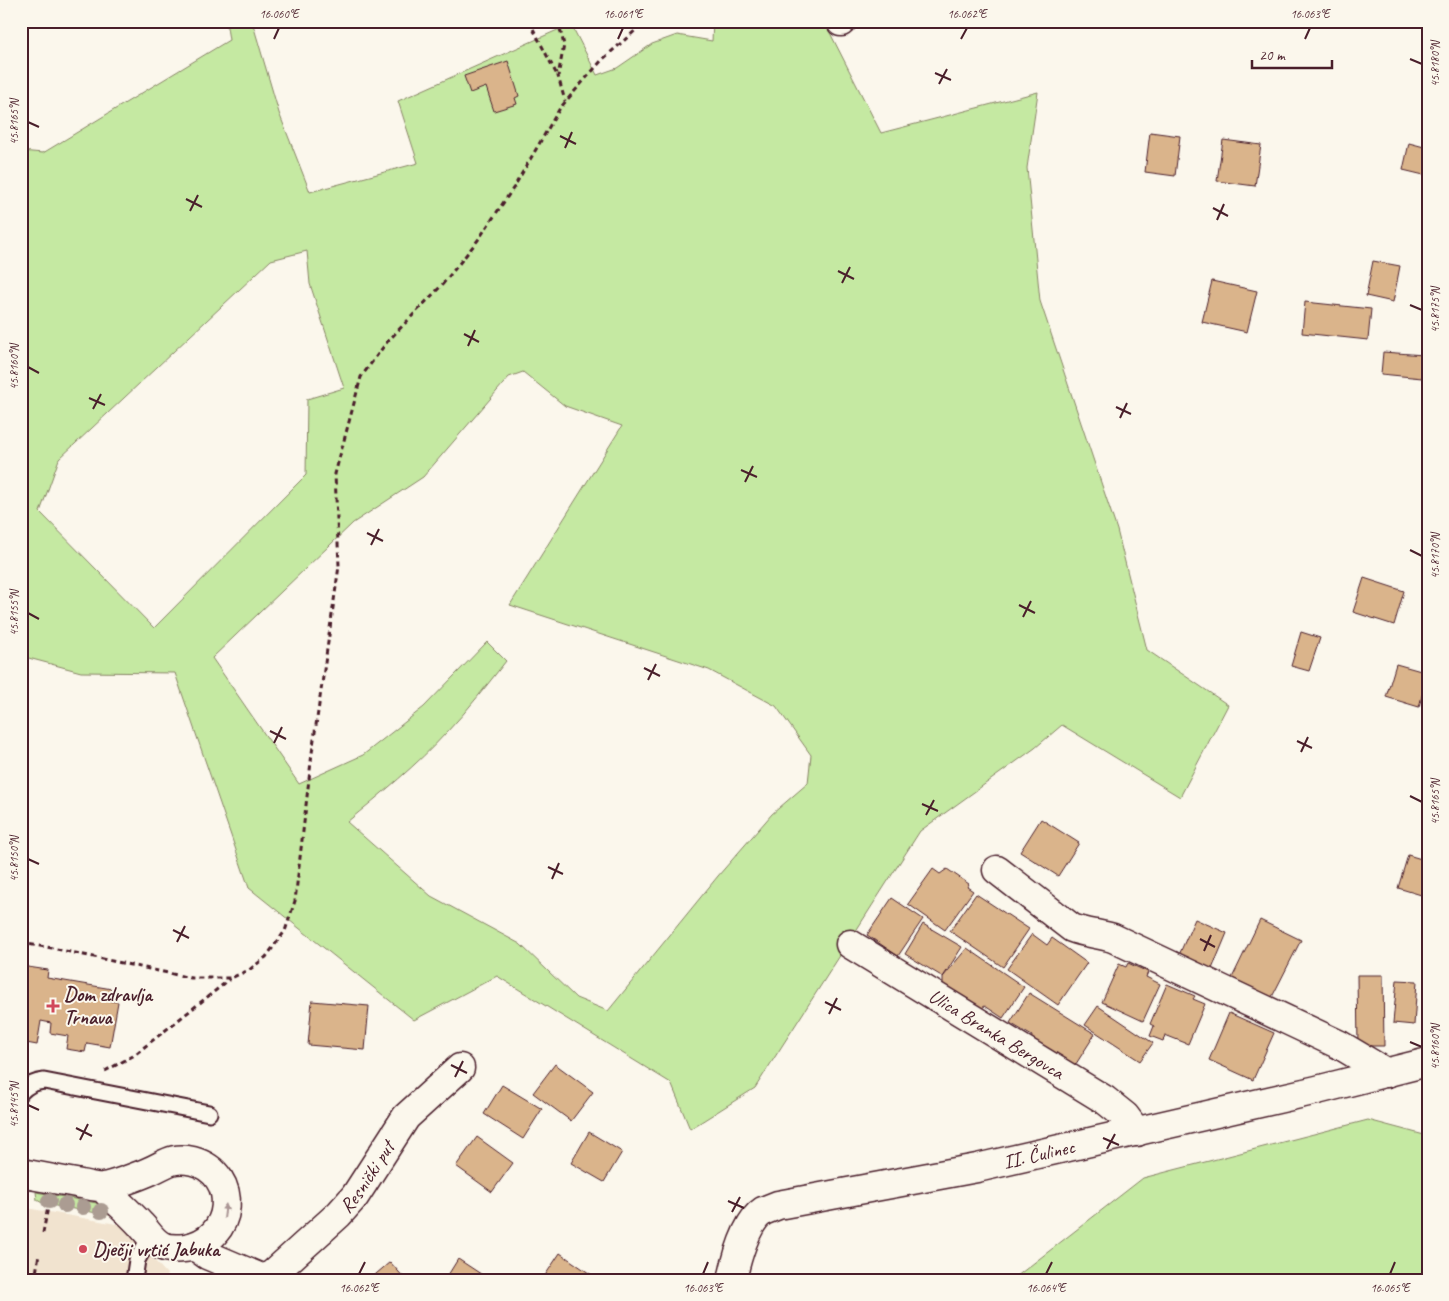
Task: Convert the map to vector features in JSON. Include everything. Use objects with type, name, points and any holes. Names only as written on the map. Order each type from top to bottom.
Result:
[{"type":"street","points":[[997,870],[1072,928],[1084,933],[1101,934],[1114,938],[1340,1045],[1387,1073]]},
{"type":"street","name":"Ulica Branka Bergovca","points":[[850,944],[1105,1100],[1125,1116],[1137,1132]]},
{"type":"street","name":"II. Čulinec","points":[[732,1280],[736,1262],[750,1226],[762,1212],[778,1205],[976,1168],[1137,1132],[1428,1062]]},
{"type":"street","name":"Resnički put","points":[[196,1246],[207,1255],[266,1280],[339,1214],[355,1196],[406,1117],[460,1068]]},
{"type":"street","points":[[21,1174],[103,1188],[151,1171],[164,1163],[178,1160],[193,1161],[207,1167],[218,1178],[224,1191],[226,1206],[224,1220],[208,1239],[196,1246],[177,1249],[162,1246],[150,1237],[141,1225],[103,1188]]},
{"type":"lane","points":[[21,1092],[34,1082],[44,1081],[209,1113]]},
{"type":"lane","points":[[134,1280],[137,1260],[150,1237]]},
{"type":"path","points":[[529,21],[558,76],[566,102]]},
{"type":"path","points":[[558,21],[564,44],[558,76]]},
{"type":"path","points":[[76,1087],[133,1056],[231,978],[249,970],[266,957],[285,931],[295,901],[312,753],[339,566],[335,474],[361,377],[387,342],[442,285],[478,240],[514,187],[560,108],[602,60],[646,21]]},
{"type":"path","points":[[21,943],[191,978],[231,978]]},
{"type":"path","points":[[43,1233],[48,1208]]},
{"type":"path","points":[[34,1280],[39,1254]]},
{"type":"shaded area","name":"Dječji vrtić Jabuka","points":[[21,1207],[122,1225],[167,1274],[165,1280],[21,1280]]},
{"type":"green space","points":[[226,21],[252,21],[279,113],[310,192],[418,163],[398,101],[571,24],[597,75],[617,68],[652,44],[677,35],[712,41],[713,21],[824,21],[881,133],[1038,92],[1027,168],[1040,301],[1117,530],[1147,650],[1228,705],[1180,797],[1062,725],[1035,748],[920,831],[755,1088],[690,1129],[671,1083],[497,976],[414,1020],[249,888],[175,673],[81,672],[21,656],[21,151],[43,153],[229,40]],"holes":[[[307,251],[310,284],[344,388],[307,399],[306,475],[154,628],[40,512],[59,459],[271,260]],[[523,372],[565,406],[622,426],[510,605],[709,670],[776,706],[811,755],[808,783],[772,814],[718,876],[608,1011],[576,998],[520,944],[431,896],[347,822],[424,756],[455,724],[506,661],[487,642],[424,707],[363,755],[299,784],[212,658],[353,523],[423,477],[509,377]]]},
{"type":"green space","points":[[1368,1120],[1428,1136],[1428,1280],[1012,1280],[1143,1178]]},
{"type":"green space","points":[[36,1192],[102,1204],[115,1216],[44,1204],[37,1200]]},
{"type":"building","points":[[508,61],[519,96],[515,98],[517,104],[494,111],[486,87],[470,93],[464,76]]},
{"type":"building","points":[[1150,132],[1180,136],[1175,176],[1145,172]]},
{"type":"building","points":[[1223,140],[1261,145],[1255,186],[1217,181]]},
{"type":"building","points":[[1409,143],[1428,148],[1428,176],[1403,170]]},
{"type":"building","points":[[1373,261],[1400,266],[1393,302],[1366,296]]},
{"type":"building","points":[[1212,281],[1257,291],[1247,332],[1202,322]]},
{"type":"building","points":[[1305,302],[1371,309],[1368,340],[1302,333]]},
{"type":"building","points":[[1383,352],[1424,355],[1422,378],[1381,374]]},
{"type":"building","points":[[1364,578],[1404,591],[1394,625],[1353,612]]},
{"type":"building","points":[[1301,632],[1320,638],[1309,671],[1291,666]]},
{"type":"building","points":[[1396,664],[1428,673],[1419,707],[1386,697]]},
{"type":"building","points":[[1041,819],[1079,843],[1058,876],[1020,852]]},
{"type":"building","points":[[1408,855],[1428,861],[1428,897],[1398,888]]},
{"type":"building","points":[[933,869],[940,874],[947,869],[969,884],[967,887],[973,891],[945,930],[908,904]]},
{"type":"building","points":[[976,894],[1029,929],[1003,967],[950,931]]},
{"type":"building","points":[[892,898],[923,919],[898,956],[867,935]]},
{"type":"building","points":[[1195,919],[1227,933],[1212,969],[1179,955]]},
{"type":"building","points":[[1260,920],[1301,940],[1272,997],[1232,978]]},
{"type":"building","points":[[923,924],[962,947],[943,977],[905,954]]},
{"type":"building","points":[[1032,934],[1047,945],[1052,938],[1087,963],[1058,1005],[1007,969]]},
{"type":"building","points":[[967,948],[1024,987],[1003,1018],[985,1006],[980,1009],[943,984],[943,977]]},
{"type":"building","points":[[1128,963],[1148,972],[1146,977],[1160,984],[1143,1021],[1102,1002],[1119,964],[1126,967]]},
{"type":"building","points":[[21,966],[48,970],[47,978],[112,989],[110,1001],[118,1002],[110,1047],[87,1043],[85,1052],[66,1049],[68,1036],[50,1033],[51,1023],[41,1021],[37,1045],[21,1042]]},
{"type":"building","points":[[1357,975],[1383,975],[1384,1046],[1358,1046]]},
{"type":"building","points":[[1397,980],[1417,981],[1414,1025],[1393,1023]]},
{"type":"building","points":[[1167,984],[1195,996],[1193,999],[1205,1004],[1188,1044],[1165,1035],[1163,1041],[1150,1036],[1154,1026],[1150,1024]]},
{"type":"building","points":[[1029,993],[1095,1034],[1074,1067],[1031,1040],[1032,1036],[1010,1023]]},
{"type":"building","points":[[312,1001],[369,1006],[365,1050],[308,1045]]},
{"type":"building","points":[[1098,1006],[1153,1043],[1140,1061],[1085,1025]]},
{"type":"building","points":[[1229,1013],[1274,1033],[1253,1080],[1209,1060]]},
{"type":"building","points":[[555,1064],[593,1092],[571,1121],[533,1093]]},
{"type":"building","points":[[502,1085],[542,1109],[523,1139],[484,1114]]},
{"type":"building","points":[[589,1132],[622,1152],[604,1182],[571,1163]]},
{"type":"building","points":[[477,1137],[513,1163],[492,1192],[456,1166]]},
{"type":"building","points":[[560,1253],[599,1280],[542,1280]]},
{"type":"building","points":[[458,1259],[490,1280],[445,1280]]},
{"type":"building","points":[[390,1262],[406,1280],[369,1280]]},
{"type":"building","points":[[21,1272],[26,1273],[25,1280],[21,1280]]},
{"type":"place","name":"Dom zdravlja Trnava","points":[[53,1006]]},
{"type":"place","name":"Dječji vrtić Jabuka","points":[[83,1249]]}]
